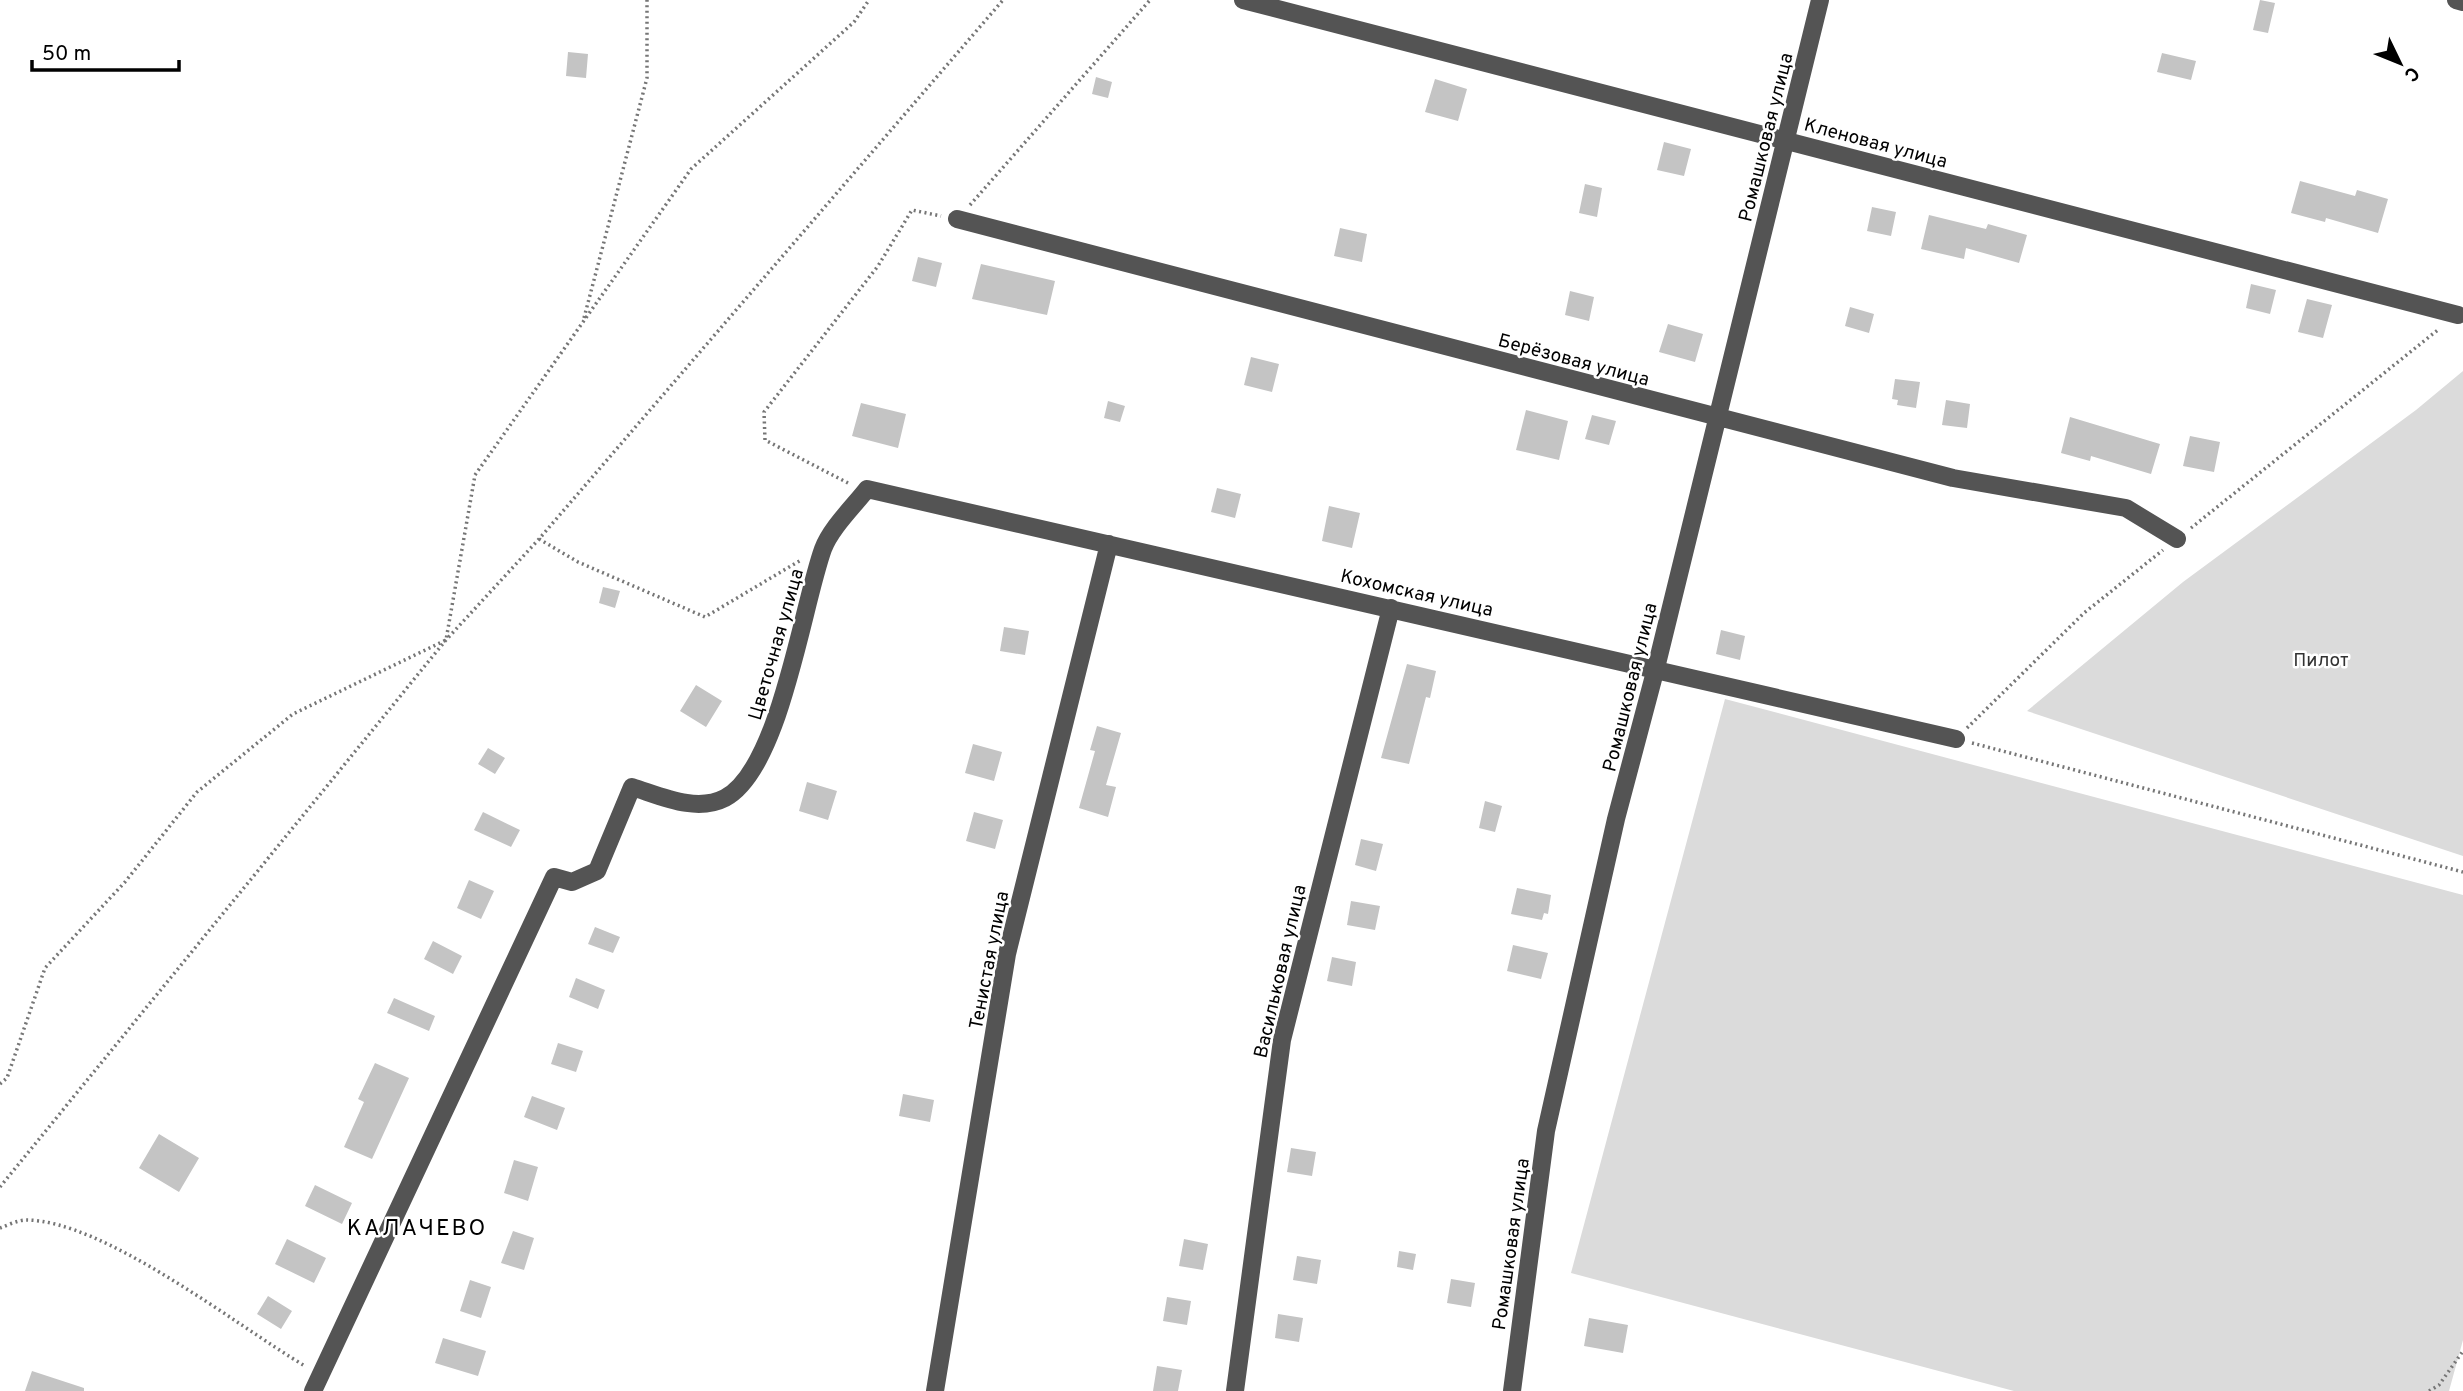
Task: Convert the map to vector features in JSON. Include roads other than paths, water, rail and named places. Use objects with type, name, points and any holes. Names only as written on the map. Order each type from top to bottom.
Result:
[{"type":"street","name":"Кленовая улица","points":[[1243,0],[2458,315]]},
{"type":"street","name":"Ромашковая улица","points":[[1512,1391],[1546,1131],[1616,819],[1656,668],[1820,0]]},
{"type":"street","points":[[2456,0],[2463,2]]},
{"type":"street","name":"Берёзовая улица","points":[[957,219],[1717,419],[1954,478],[2126,508],[2177,539]]},
{"type":"street","name":"Кохомская улица","points":[[867,489],[1956,739]]},
{"type":"street","name":"Цветочная улица","points":[[317,1384],[554,877],[572,882],[597,872],[632,788],[696,806],[726,798],[748,774],[774,729],[824,547],[867,489]]},
{"type":"street","name":"Тенистая улица","points":[[935,1391],[1007,954],[1109,544]]},
{"type":"street","name":"Васильковая улица","points":[[1235,1391],[1282,1040],[1391,608]]},
{"type":"district","name":"КАЛАЧЕВО","points":[[417,1227]]},
{"type":"park label","name":"Пилот","points":[[2321,659]]}]
